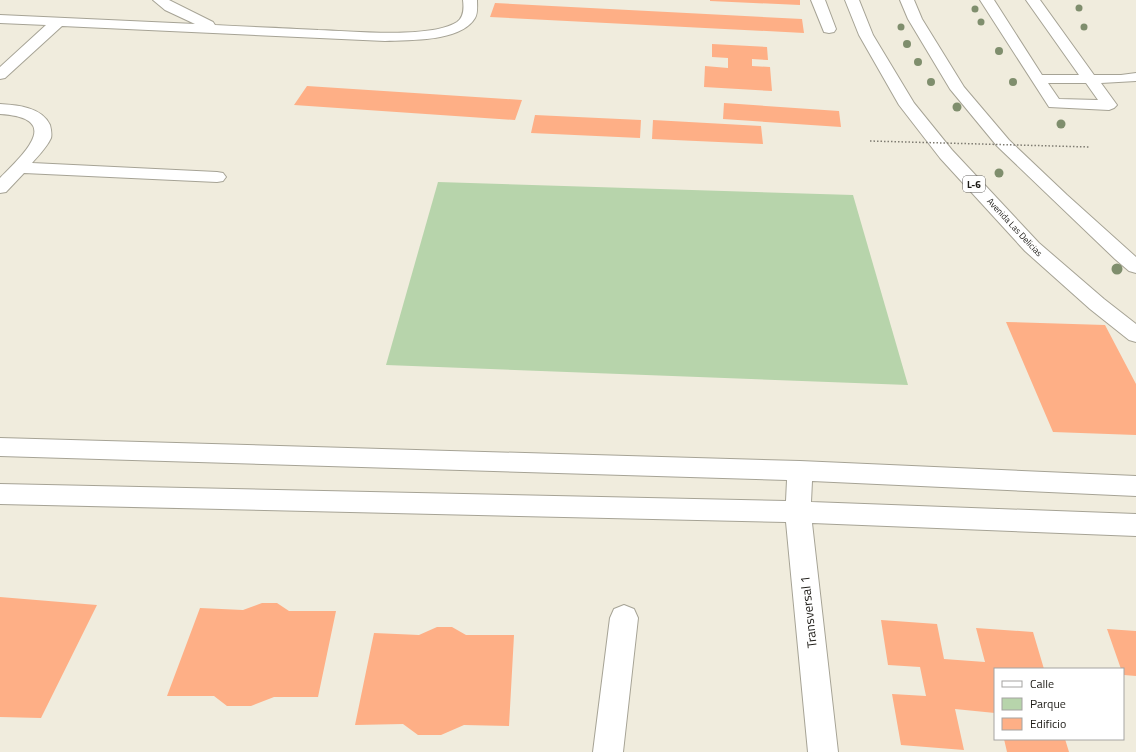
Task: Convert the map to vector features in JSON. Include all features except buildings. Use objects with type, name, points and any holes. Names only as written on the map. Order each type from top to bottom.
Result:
[{"type":"street","points":[[160,0],[170,7],[218,29]]},
{"type":"street","points":[[0,19],[385,37],[422,35],[450,30],[463,24],[468,19],[470,12],[470,0]]},
{"type":"street","points":[[818,0],[829,29]]},
{"type":"street","name":"Avenida Las Delicias","points":[[852,0],[866,35],[907,105],[946,154],[1032,247],[1097,304],[1136,335]]},
{"type":"street","points":[[907,0],[915,19],[958,89],[998,137],[1061,199],[1136,267]]},
{"type":"street","points":[[987,0],[1054,104],[1109,105],[1032,0]]},
{"type":"street","points":[[0,75],[58,22]]},
{"type":"street","points":[[1039,79],[1136,77]]},
{"type":"street","points":[[0,109],[19,110],[38,118],[43,127],[43,137],[20,168],[0,188]]},
{"type":"street","points":[[20,168],[217,177]]},
{"type":"street","points":[[0,447],[800,471],[1136,486]]},
{"type":"street","name":"Transversal 1","points":[[800,471],[798,512],[823,752]]},
{"type":"street","points":[[0,494],[798,512],[1136,525]]},
{"type":"street","points":[[608,752],[624,618]]},
{"type":"path","points":[[870,141],[1090,147]]},
{"type":"green space","points":[[438,182],[853,195],[908,385],[386,365]]}]
